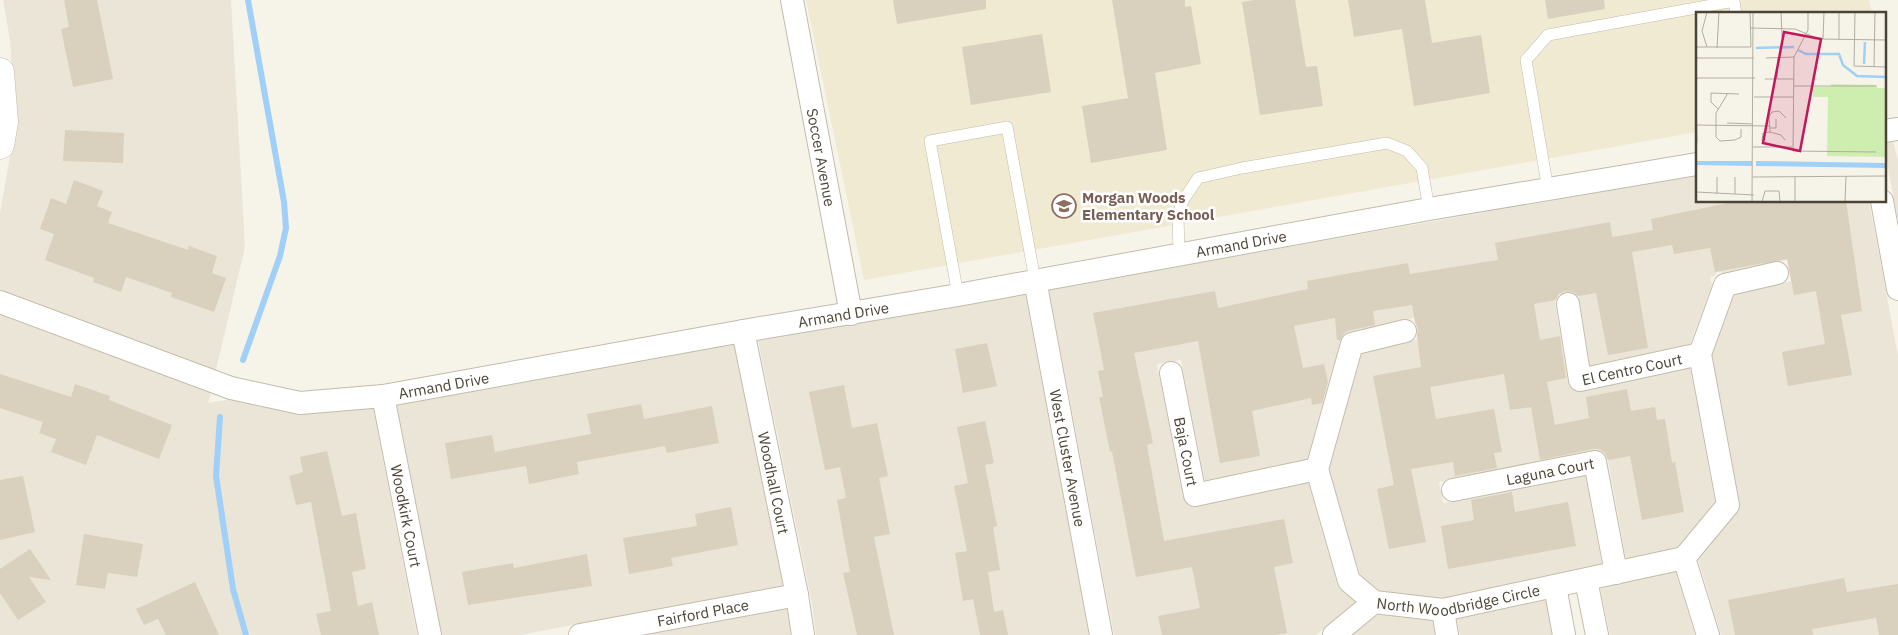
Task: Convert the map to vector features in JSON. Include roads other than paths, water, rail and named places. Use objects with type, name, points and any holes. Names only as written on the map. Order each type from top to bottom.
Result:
[{"type":"street","name":"Soccer Avenue","points":[[792,0],[852,314]]},
{"type":"street","points":[[0,72],[4,122],[0,144]]},
{"type":"street","name":"Armand Drive","points":[[0,302],[230,388],[300,402],[383,396],[1696,164]]},
{"type":"street","points":[[1882,202],[1898,289]]},
{"type":"street","points":[[1708,635],[1684,558],[1728,505],[1700,354],[1725,285],[1777,273]]},
{"type":"street","name":"West Cluster Avenue","points":[[1035,280],[1101,635]]},
{"type":"street","name":"El Centro Court","points":[[1568,304],[1580,380],[1700,354]]},
{"type":"street","name":"Woodhall Court","points":[[743,331],[797,595],[803,635]]},
{"type":"street","points":[[1317,469],[1352,344],[1405,331]]},
{"type":"street","name":"Baja Court","points":[[1171,373],[1195,496],[1317,469]]},
{"type":"street","name":"Woodkirk Court","points":[[383,396],[430,635]]},
{"type":"street","name":"Laguna Court","points":[[1453,490],[1595,462],[1616,573]]},
{"type":"street","name":"North Woodbridge Circle","points":[[1317,469],[1349,581],[1374,602],[1443,610],[1684,558]]},
{"type":"street","points":[[1589,580],[1597,635]]},
{"type":"street","name":"North Woodbridge Circle","points":[[1555,586],[1564,635]]},
{"type":"street","name":"Fairford Place","points":[[580,635],[797,595]]},
{"type":"street","points":[[1334,635],[1374,602]]},
{"type":"street","points":[[1443,610],[1448,635]]},
{"type":"lane","points":[[1548,190],[1526,60],[1548,36],[1734,1],[1736,12]]},
{"type":"lane","points":[[958,295],[930,141],[1007,127],[1035,280]]},
{"type":"lane","points":[[1179,254],[1178,214],[1184,199],[1198,178],[1242,168],[1321,156],[1387,143],[1407,151],[1422,168],[1429,210]]},
{"type":"waterway","points":[[243,360],[280,256],[286,228],[284,202],[248,0]]},
{"type":"waterway","points":[[220,417],[216,476],[233,589],[246,635]]},
{"type":"place","name":"Morgan Woods Elementary School","points":[[1064,206]]}]
